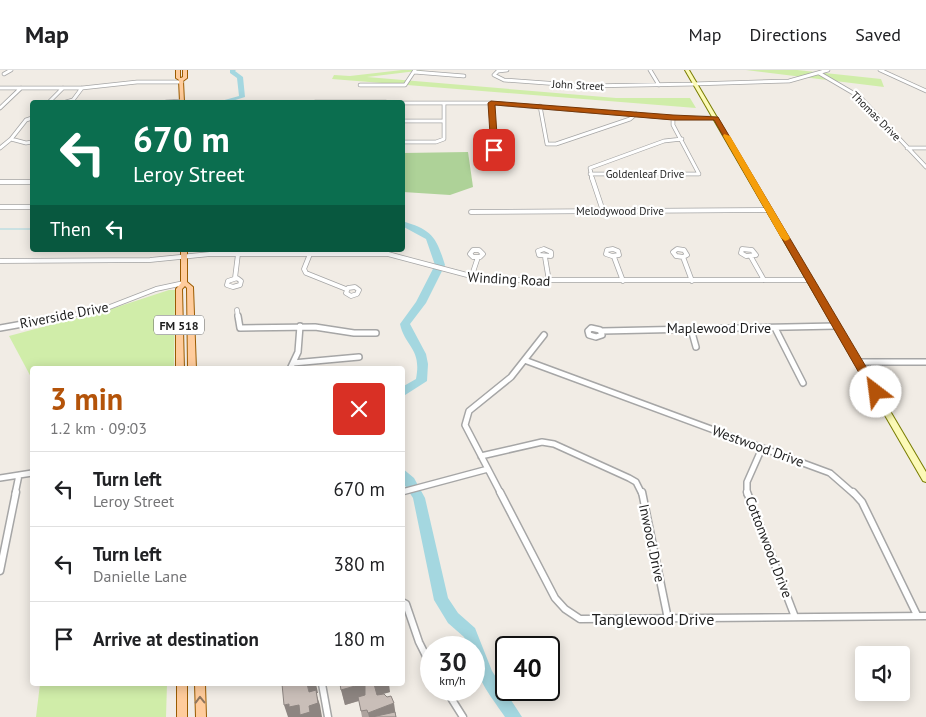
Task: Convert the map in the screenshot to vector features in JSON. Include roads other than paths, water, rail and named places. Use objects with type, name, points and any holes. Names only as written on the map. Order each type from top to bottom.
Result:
[{"type":"main road","points":[[178,70],[178,78],[182,81]]},
{"type":"main road","points":[[182,100],[182,81],[185,78],[185,70]]},
{"type":"main road","name":"FM 518","points":[[180,366],[179,290],[184,283],[184,253]]},
{"type":"main road","name":"FM 518","points":[[184,283],[190,287],[192,366]]},
{"type":"main road","points":[[182,686],[182,717]]},
{"type":"main road","points":[[200,686],[200,717]]},
{"type":"street","points":[[4,74],[11,70]]},
{"type":"street","name":"John Street","points":[[507,70],[494,75],[504,80],[577,86],[765,83],[789,81],[828,70]]},
{"type":"street","points":[[650,70],[659,85]]},
{"type":"street","points":[[687,70],[926,479]]},
{"type":"street","points":[[880,70],[926,91]]},
{"type":"street","points":[[360,85],[401,86],[407,83],[415,71],[464,76]]},
{"type":"street","name":"Thomas Drive","points":[[819,73],[848,88],[860,97],[926,167]]},
{"type":"street","points":[[610,80],[612,86]]},
{"type":"street","points":[[0,88],[82,88],[144,82],[182,81]]},
{"type":"street","points":[[0,108],[20,88]]},
{"type":"street","points":[[52,100],[63,88]]},
{"type":"street","points":[[73,100],[82,88]]},
{"type":"street","points":[[405,102],[491,103],[673,118],[716,118]]},
{"type":"street","points":[[405,142],[436,142],[444,139],[444,103]]},
{"type":"street","points":[[491,103],[494,150]]},
{"type":"street","points":[[540,106],[547,144],[556,144],[630,119],[636,114]]},
{"type":"street","points":[[603,211],[598,190],[589,169],[664,141],[682,139],[673,126],[673,118]]},
{"type":"street","points":[[0,148],[11,139],[26,120],[30,119]]},
{"type":"street","points":[[405,121],[444,121]]},
{"type":"street","points":[[11,139],[30,142]]},
{"type":"street","name":"Goldenleaf Drive","points":[[590,174],[699,174],[682,139]]},
{"type":"street","points":[[907,148],[926,148]]},
{"type":"street","points":[[0,182],[30,182]]},
{"type":"street","points":[[0,207],[30,207]]},
{"type":"street","name":"Melodywood Drive","points":[[471,212],[769,210]]},
{"type":"street","name":"Winding Road","points":[[0,261],[102,261],[184,253],[388,254],[413,259],[471,278],[498,281],[809,280]]},
{"type":"street","points":[[235,278],[238,254]]},
{"type":"street","points":[[310,254],[304,269],[306,273],[346,290]]},
{"type":"street","points":[[614,256],[623,281]]},
{"type":"street","points":[[471,278],[478,257]]},
{"type":"street","points":[[545,257],[549,281]]},
{"type":"street","points":[[683,257],[692,280]]},
{"type":"street","points":[[751,257],[764,280]]},
{"type":"street","name":"Riverside Drive","points":[[0,328],[90,312],[184,283]]},
{"type":"street","points":[[237,310],[240,328],[300,326],[339,330],[354,334],[376,333]]},
{"type":"street","points":[[292,366],[298,352],[300,326]]},
{"type":"street","name":"Maplewood Drive","points":[[602,331],[838,326]]},
{"type":"street","points":[[775,328],[803,383]]},
{"type":"street","points":[[691,330],[696,347]]},
{"type":"street","name":"Tanglewood Drive","points":[[544,335],[527,361],[501,388],[469,411],[465,425],[555,598],[564,609],[580,619],[926,616]]},
{"type":"street","points":[[293,363],[359,358]]},
{"type":"street","name":"Westwood Drive","points":[[527,361],[830,473],[847,486],[862,502],[917,615]]},
{"type":"street","points":[[858,362],[926,362]]},
{"type":"street","name":"Inwood Drive","points":[[481,456],[542,442],[548,443],[611,469],[636,482],[642,492],[668,619]]},
{"type":"street","name":"Cottonwood Drive","points":[[762,448],[747,482],[747,496],[795,618]]},
{"type":"street","points":[[405,491],[488,469]]},
{"type":"street","points":[[0,478],[30,473]]},
{"type":"street","points":[[0,570],[2,551],[19,475]]},
{"type":"street","points":[[405,604],[420,644]]},
{"type":"street","points":[[322,686],[328,717]]},
{"type":"street","points":[[453,701],[463,717]]},
{"type":"waterway","points":[[231,100],[242,97],[240,77],[232,72],[233,70]]},
{"type":"waterway","points":[[405,224],[429,237],[440,265],[421,303],[405,324],[407,331],[421,354],[423,370],[421,381],[405,391]]},
{"type":"waterway","points":[[0,229],[30,229]]},
{"type":"waterway","points":[[405,476],[410,481],[419,498],[441,600],[453,618],[470,633],[486,675],[514,717]]}]
